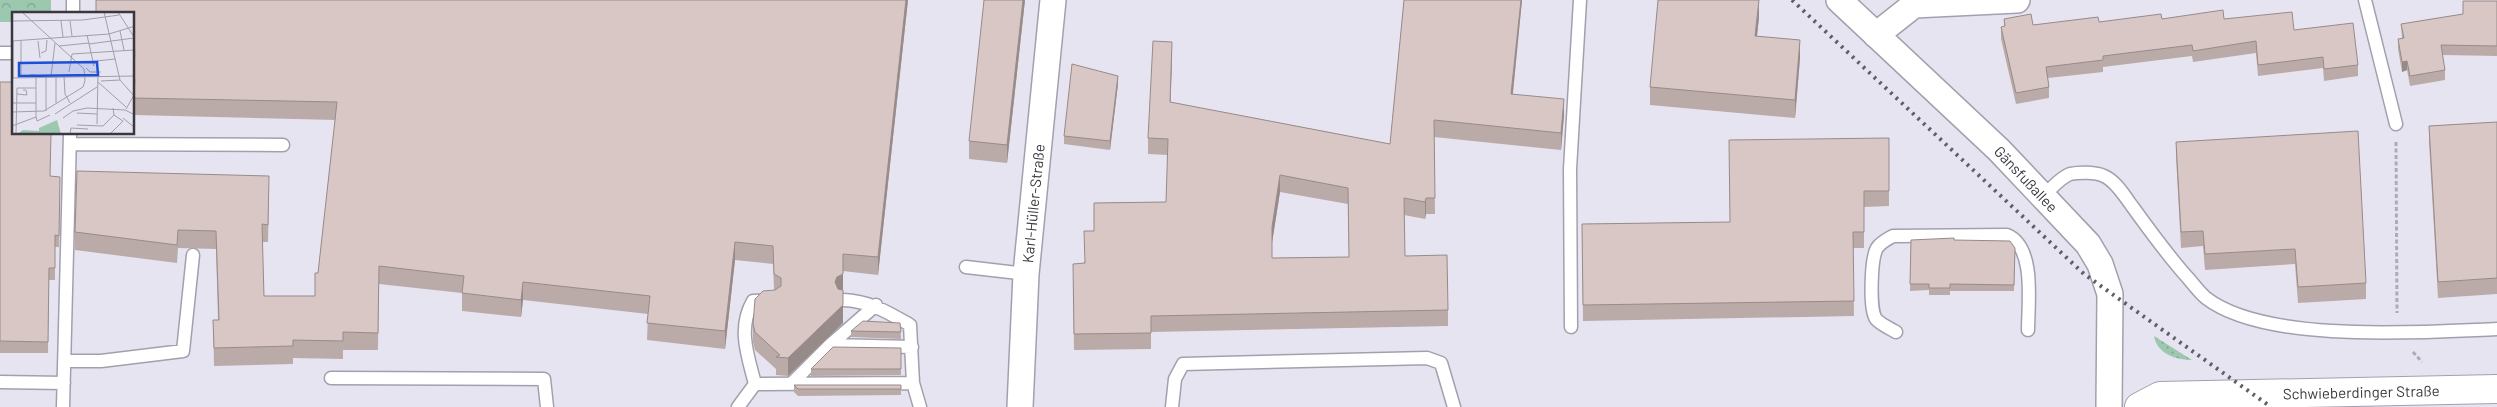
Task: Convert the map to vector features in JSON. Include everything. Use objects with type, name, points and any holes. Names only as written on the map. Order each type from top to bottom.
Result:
[{"type":"main road","name":"Schwieberdinger Straße","points":[[2139,407],[2160,396],[2494,395]]},
{"type":"street","name":"Karl-Hüller-Straße","points":[[1020,407],[1026,274],[1053,0]]},
{"type":"street","name":"Gänsfußallee","points":[[1839,0],[2000,150],[2088,244],[2103,271],[2110,294],[2109,407]]},
{"type":"street","points":[[1876,35],[1914,5],[2017,0]]},
{"type":"lane","points":[[1571,327],[1570,169],[1580,0]]},
{"type":"lane","points":[[2365,0],[2396,124]]},
{"type":"lane","points":[[63,407],[70,139],[282,145]]},
{"type":"lane","points":[[2044,195],[2069,174],[2084,173],[2104,176],[2118,187],[2174,263],[2206,297],[2224,308],[2245,316],[2276,324],[2346,332],[2497,329]]},
{"type":"lane","points":[[1896,332],[1876,319],[1873,308],[1872,262],[1880,246],[1892,236],[2007,235],[2014,238],[2022,247],[2027,260],[2028,330]]},
{"type":"lane","points":[[65,361],[101,361],[183,351],[193,255]]},
{"type":"lane","points":[[966,267],[1026,274]]},
{"type":"lane","points":[[755,384],[743,341],[747,312],[754,301],[774,300]]},
{"type":"lane","points":[[843,300],[858,300],[876,305],[910,325],[913,383],[920,407]]},
{"type":"lane","points":[[791,384],[830,345],[876,305]]},
{"type":"lane","points":[[830,345],[912,347]]},
{"type":"lane","points":[[1172,407],[1175,379],[1182,364],[1427,358],[1441,363],[1454,407]]},
{"type":"lane","points":[[331,378],[544,379],[547,407]]},
{"type":"lane","points":[[0,382],[64,383]]},
{"type":"lane","points":[[755,384],[913,383]]},
{"type":"lane","points":[[738,407],[755,384]]},
{"type":"path","points":[[2396,124],[2397,327],[2418,360],[2424,363]]},
{"type":"green space","points":[[0,0],[51,0],[51,12],[12,12],[12,22],[0,22]]},
{"type":"green space","points":[[2154,336],[2192,360],[2180,359],[2163,352]]},
{"type":"building","points":[[96,0],[906,0],[878,257],[843,254],[843,274],[837,277],[835,282],[838,289],[843,290],[843,305],[788,358],[776,357],[780,355],[755,332],[753,324],[755,299],[763,291],[775,290],[781,286],[781,278],[774,274],[773,246],[735,242],[725,331],[647,323],[650,296],[523,282],[521,300],[462,293],[464,276],[379,266],[378,333],[343,332],[343,341],[293,340],[293,346],[214,348],[213,320],[219,320],[216,231],[178,230],[177,245],[75,232],[77,171],[269,176],[268,225],[262,224],[264,296],[315,296],[315,273],[318,273],[337,102],[135,98],[135,12],[96,12]]},
{"type":"building","points":[[984,0],[1023,0],[1007,145],[969,141]]},
{"type":"building","points":[[1404,0],[1521,0],[1511,94],[1564,99],[1561,133],[1434,120],[1435,198],[1426,198],[1425,202],[1404,198],[1405,256],[1447,255],[1448,310],[1151,316],[1151,333],[1074,334],[1073,264],[1085,263],[1084,231],[1094,231],[1094,203],[1166,202],[1168,139],[1148,138],[1153,41],[1172,42],[1170,102],[1390,144]],"holes":[[[1280,175],[1348,188],[1349,257],[1272,258],[1272,227]]]},
{"type":"building","points":[[1658,0],[1759,0],[1755,36],[1800,40],[1795,100],[1650,87]]},
{"type":"building","points":[[2463,1],[2497,1],[2497,46],[2441,45],[2445,70],[2410,76],[2407,61],[2402,62],[2398,39],[2404,38],[2401,24],[2463,14]]},
{"type":"building","points":[[2223,10],[2224,19],[2292,12],[2294,30],[2353,23],[2358,65],[2324,69],[2323,57],[2258,65],[2256,41],[2193,51],[2192,45],[2103,56],[2103,60],[2046,67],[2049,87],[2016,93],[2001,27],[2005,26],[2004,19],[2031,14],[2033,25],[2098,17],[2099,22],[2161,14],[2162,19]]},
{"type":"building","points":[[1072,64],[1118,76],[1110,141],[1064,136]]},
{"type":"building","points":[[0,82],[12,82],[12,135],[51,135],[50,176],[60,177],[59,236],[55,235],[55,268],[49,268],[48,342],[0,341]]},
{"type":"building","points":[[2497,122],[2497,278],[2438,282],[2429,126]]},
{"type":"building","points":[[2358,131],[2366,283],[2298,287],[2295,249],[2205,254],[2203,231],[2181,232],[2176,142]]},
{"type":"building","points":[[1889,138],[1889,191],[1864,191],[1864,232],[1853,232],[1854,301],[1583,305],[1582,224],[1730,222],[1729,140]]},
{"type":"building","points":[[1954,238],[1954,240],[2010,241],[2015,248],[2014,285],[1950,284],[1950,288],[1929,288],[1929,284],[1910,284],[1911,240]]},
{"type":"building","points":[[863,321],[900,323],[901,332],[851,331]]},
{"type":"building","points":[[833,347],[901,348],[901,369],[811,369]]},
{"type":"building","points":[[794,385],[901,385],[901,389],[798,389]]},
{"type":"railway","points":[[1792,0],[2084,274],[2271,407]]}]
